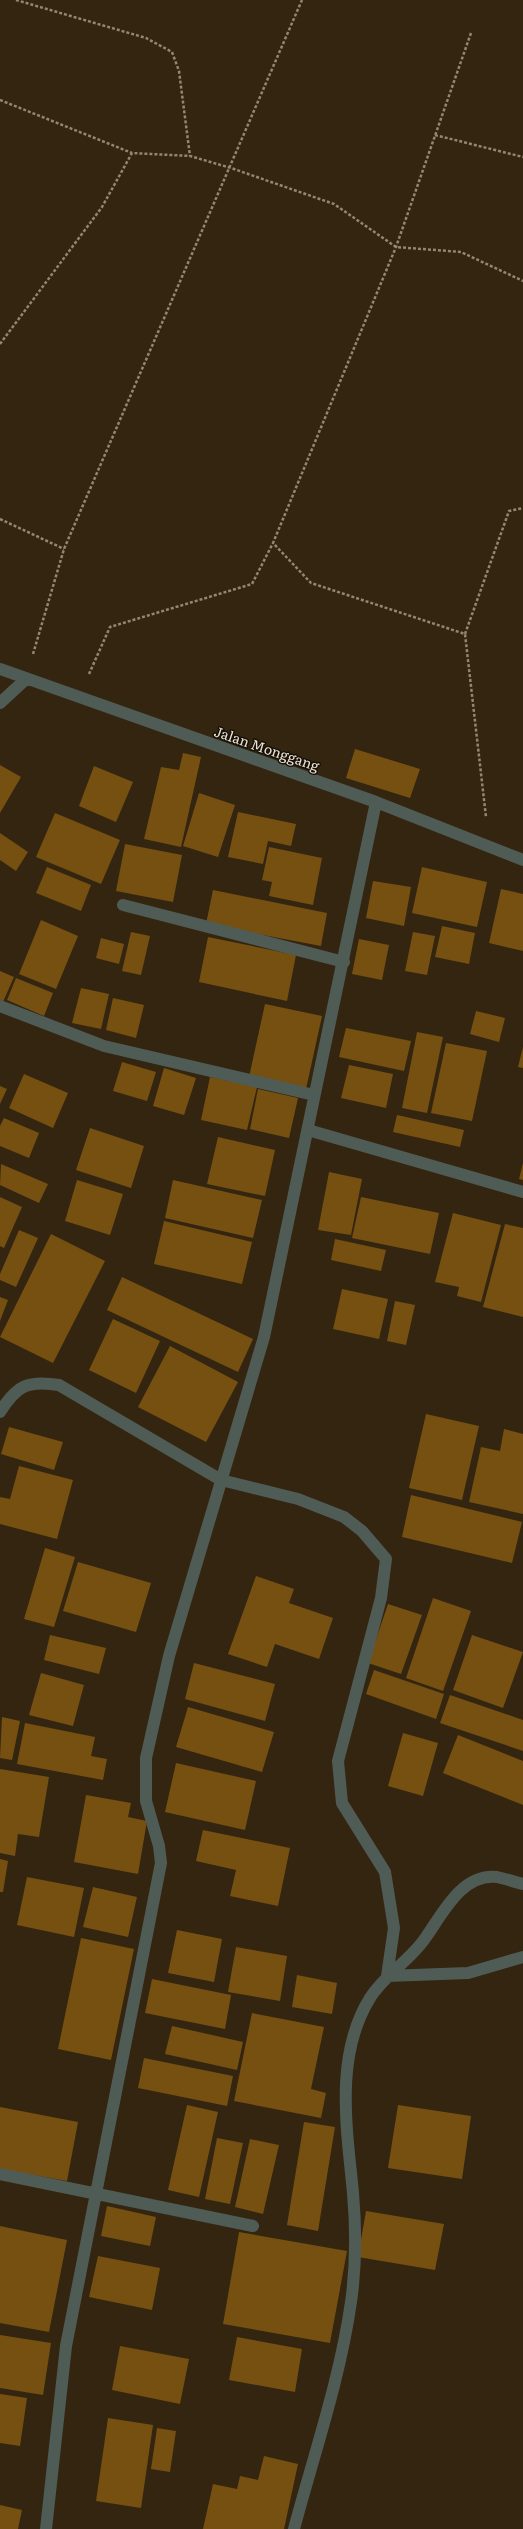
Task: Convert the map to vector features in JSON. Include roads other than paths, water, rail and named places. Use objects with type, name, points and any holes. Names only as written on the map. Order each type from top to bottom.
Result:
[{"type":"street","name":"Jalan Monggang","points":[[0,669],[78,698],[376,802],[523,860]]},
{"type":"street","points":[[0,703],[26,679]]},
{"type":"street","points":[[46,2529],[66,2346],[94,2193],[161,1863],[159,1846],[146,1801],[146,1758],[169,1656],[264,1337],[314,1096],[344,962],[376,802]]},
{"type":"street","points":[[123,905],[344,962]]},
{"type":"street","points":[[0,1006],[104,1046],[314,1096]]},
{"type":"street","points":[[308,1130],[523,1192]]},
{"type":"street","points":[[0,1412],[19,1388],[33,1383],[59,1385],[221,1480],[298,1499],[344,1517],[362,1531],[386,1560],[381,1598],[338,1761],[342,1803],[385,1872],[394,1928],[387,1976]]},
{"type":"street","points":[[294,2529],[339,2366],[352,2301],[354,2244],[353,2194],[347,2143],[346,2078],[352,2040],[371,1997],[387,1976],[421,1944],[458,1892],[485,1878],[497,1877],[523,1884]]},
{"type":"street","points":[[387,1976],[468,1973],[523,1957]]},
{"type":"street","points":[[0,2174],[252,2226]]}]
